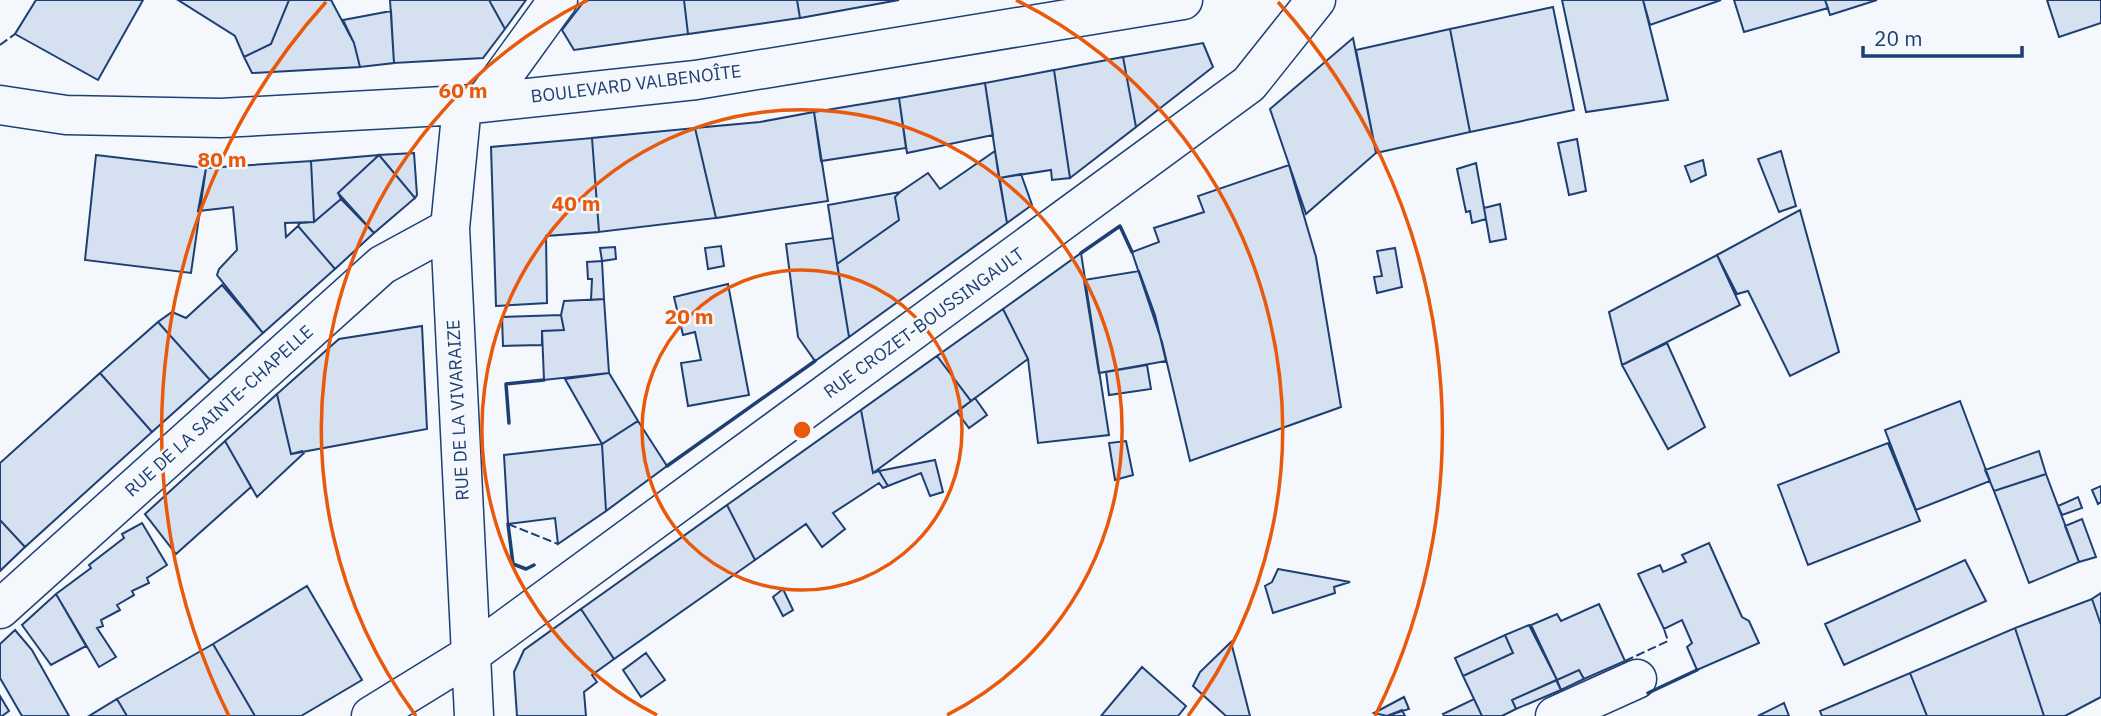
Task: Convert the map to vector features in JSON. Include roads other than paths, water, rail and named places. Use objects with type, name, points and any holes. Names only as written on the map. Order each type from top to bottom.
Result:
[{"type":"street","points":[[473,103],[558,0]]},
{"type":"street","name":"BOULEVARD VALBENOÎTE","points":[[0,105],[66,115],[221,118],[473,103],[696,80],[1183,0]]},
{"type":"street","name":"RUE CROZET-BOUSSINGAULT","points":[[371,716],[470,656],[1249,84],[1316,0]]},
{"type":"street","name":"RUE DE LA VIVARAIZE","points":[[473,103],[450,228],[474,716]]},
{"type":"street","name":"RUE DE LA SAINTE-CHAPELLE","points":[[0,609],[382,265],[450,228]]},
{"type":"street","points":[[1555,716],[1637,679]]}]
